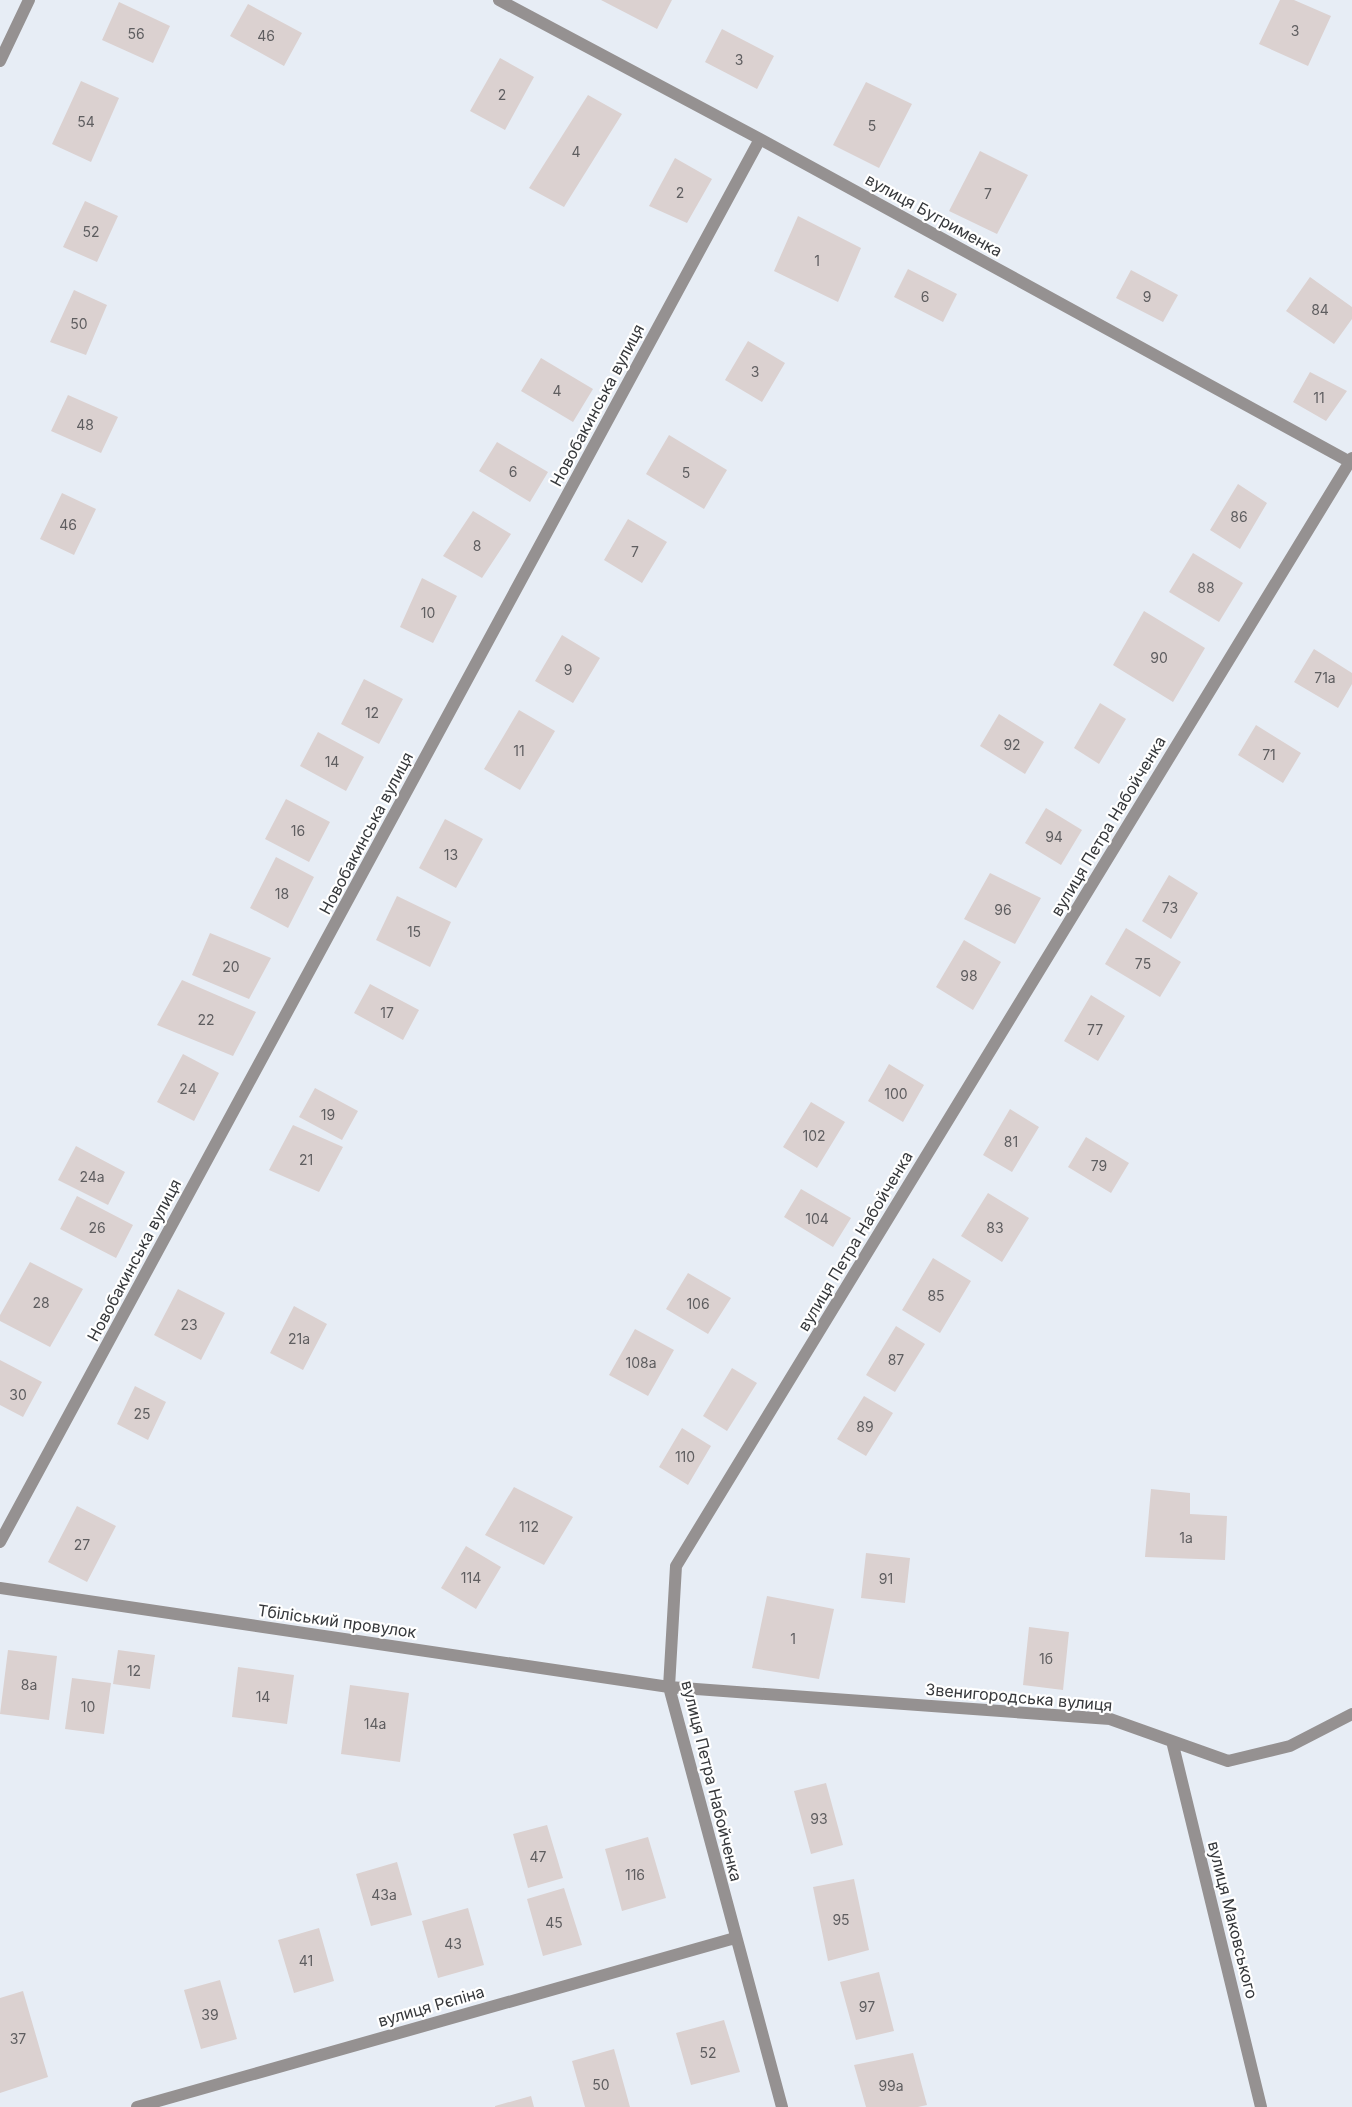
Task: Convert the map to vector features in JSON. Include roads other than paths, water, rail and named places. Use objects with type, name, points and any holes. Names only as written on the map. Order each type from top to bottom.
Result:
[{"type":"street","points":[[0,61],[29,0]]},
{"type":"street","name":"вулиця Бугрименка","points":[[498,0],[760,139],[1351,461]]},
{"type":"street","name":"Новобакинська вулиця","points":[[0,1542],[760,139]]},
{"type":"street","name":"вулиця Петра Набойченка","points":[[782,2107],[669,1687],[676,1566],[1351,461]]},
{"type":"street","name":"Тбіліський провулок","points":[[0,1588],[669,1687]]},
{"type":"street","name":"Звенигородська вулиця","points":[[669,1687],[1110,1719],[1228,1761],[1290,1746],[1352,1714]]},
{"type":"street","name":"вулиця Маковського","points":[[1172,1741],[1261,2107]]},
{"type":"street","name":"вулиця Рєпіна","points":[[137,2107],[157,2104],[735,1938]]}]
